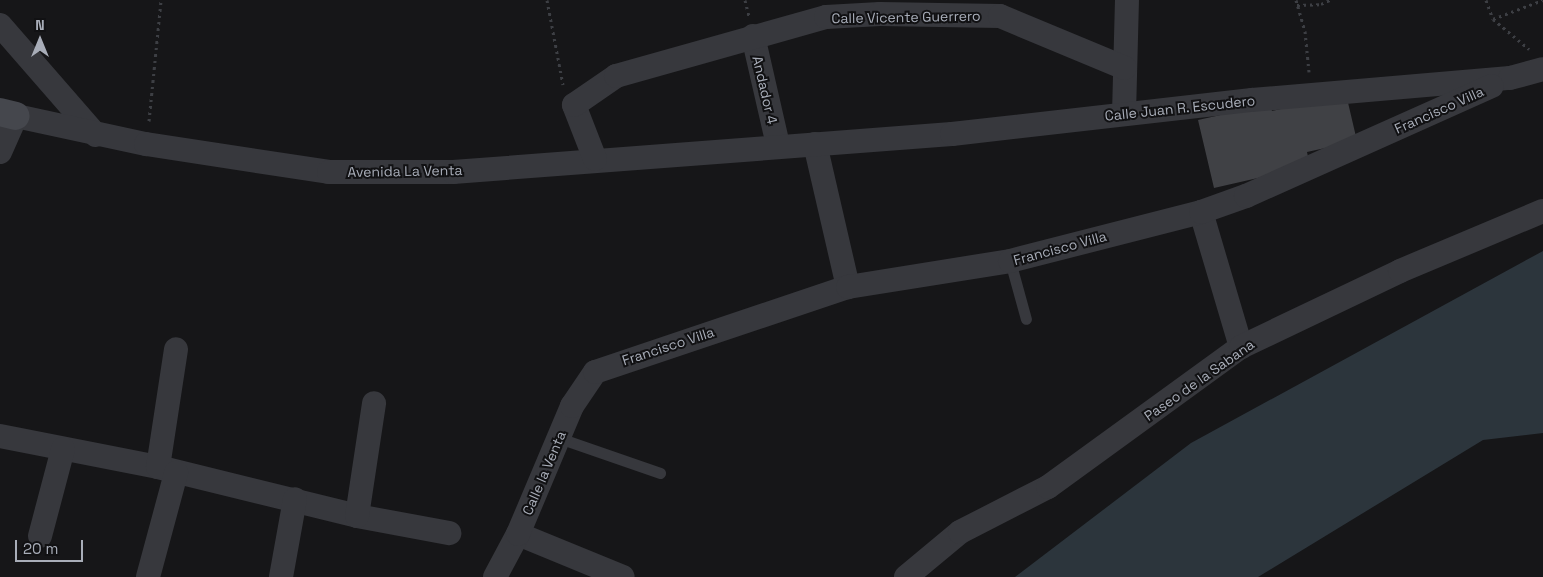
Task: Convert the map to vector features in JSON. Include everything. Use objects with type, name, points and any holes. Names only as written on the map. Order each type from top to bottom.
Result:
[{"type":"street","points":[[1124,114],[1127,0]]},
{"type":"street","name":"Calle Vicente Guerrero","points":[[574,106],[616,76],[753,36],[826,17],[881,7],[1000,8],[1125,77]]},
{"type":"street","points":[[0,25],[96,134]]},
{"type":"street","name":"Andador 4","points":[[753,36],[778,145]]},
{"type":"street","name":"Calle Juan R. Escudero","points":[[815,144],[952,134],[1311,95],[1510,78],[1538,62]]},
{"type":"street","name":"Francisco Villa","points":[[595,372],[848,287],[1010,261],[1201,212],[1246,196],[1510,78]]},
{"type":"street","points":[[574,106],[595,159]]},
{"type":"street","name":"Avenida La Venta","points":[[8,114],[146,144],[329,172],[453,172],[595,159],[778,145],[815,144]]},
{"type":"street","points":[[0,152],[8,114]]},
{"type":"street","points":[[815,144],[848,287]]},
{"type":"street","name":"Paseo de la Sabana","points":[[906,577],[960,532],[1048,487],[1241,347],[1400,271],[1543,211]]},
{"type":"street","points":[[1201,212],[1241,347]]},
{"type":"street","points":[[148,577],[167,470],[176,349]]},
{"type":"street","name":"Calle la Venta","points":[[495,577],[518,534],[572,406],[595,372]]},
{"type":"street","points":[[357,516],[374,403]]},
{"type":"street","points":[[0,436],[167,470],[295,499],[357,516],[450,533]]},
{"type":"street","points":[[40,536],[63,449]]},
{"type":"street","points":[[281,577],[295,499]]},
{"type":"street","points":[[518,534],[623,577]]},
{"type":"lane","points":[[1010,261],[1026,319]]},
{"type":"lane","points":[[559,438],[660,473]]},
{"type":"path","points":[[146,144],[161,0]]},
{"type":"path","points":[[547,0],[560,79],[574,106]]},
{"type":"path","points":[[1296,0],[1305,31],[1311,95]]},
{"type":"path","points":[[1297,5],[1321,4],[1330,0]]},
{"type":"path","points":[[1486,0],[1493,19],[1538,62]]},
{"type":"path","points":[[1493,19],[1543,0]]},
{"type":"shaded area","points":[[1543,251],[1543,433],[1483,440],[1258,577],[1015,577],[1191,443]]},
{"type":"building","points":[[1346,94],[1357,141],[1307,152],[1310,166],[1214,188],[1198,120],[1270,104],[1272,111]]}]
